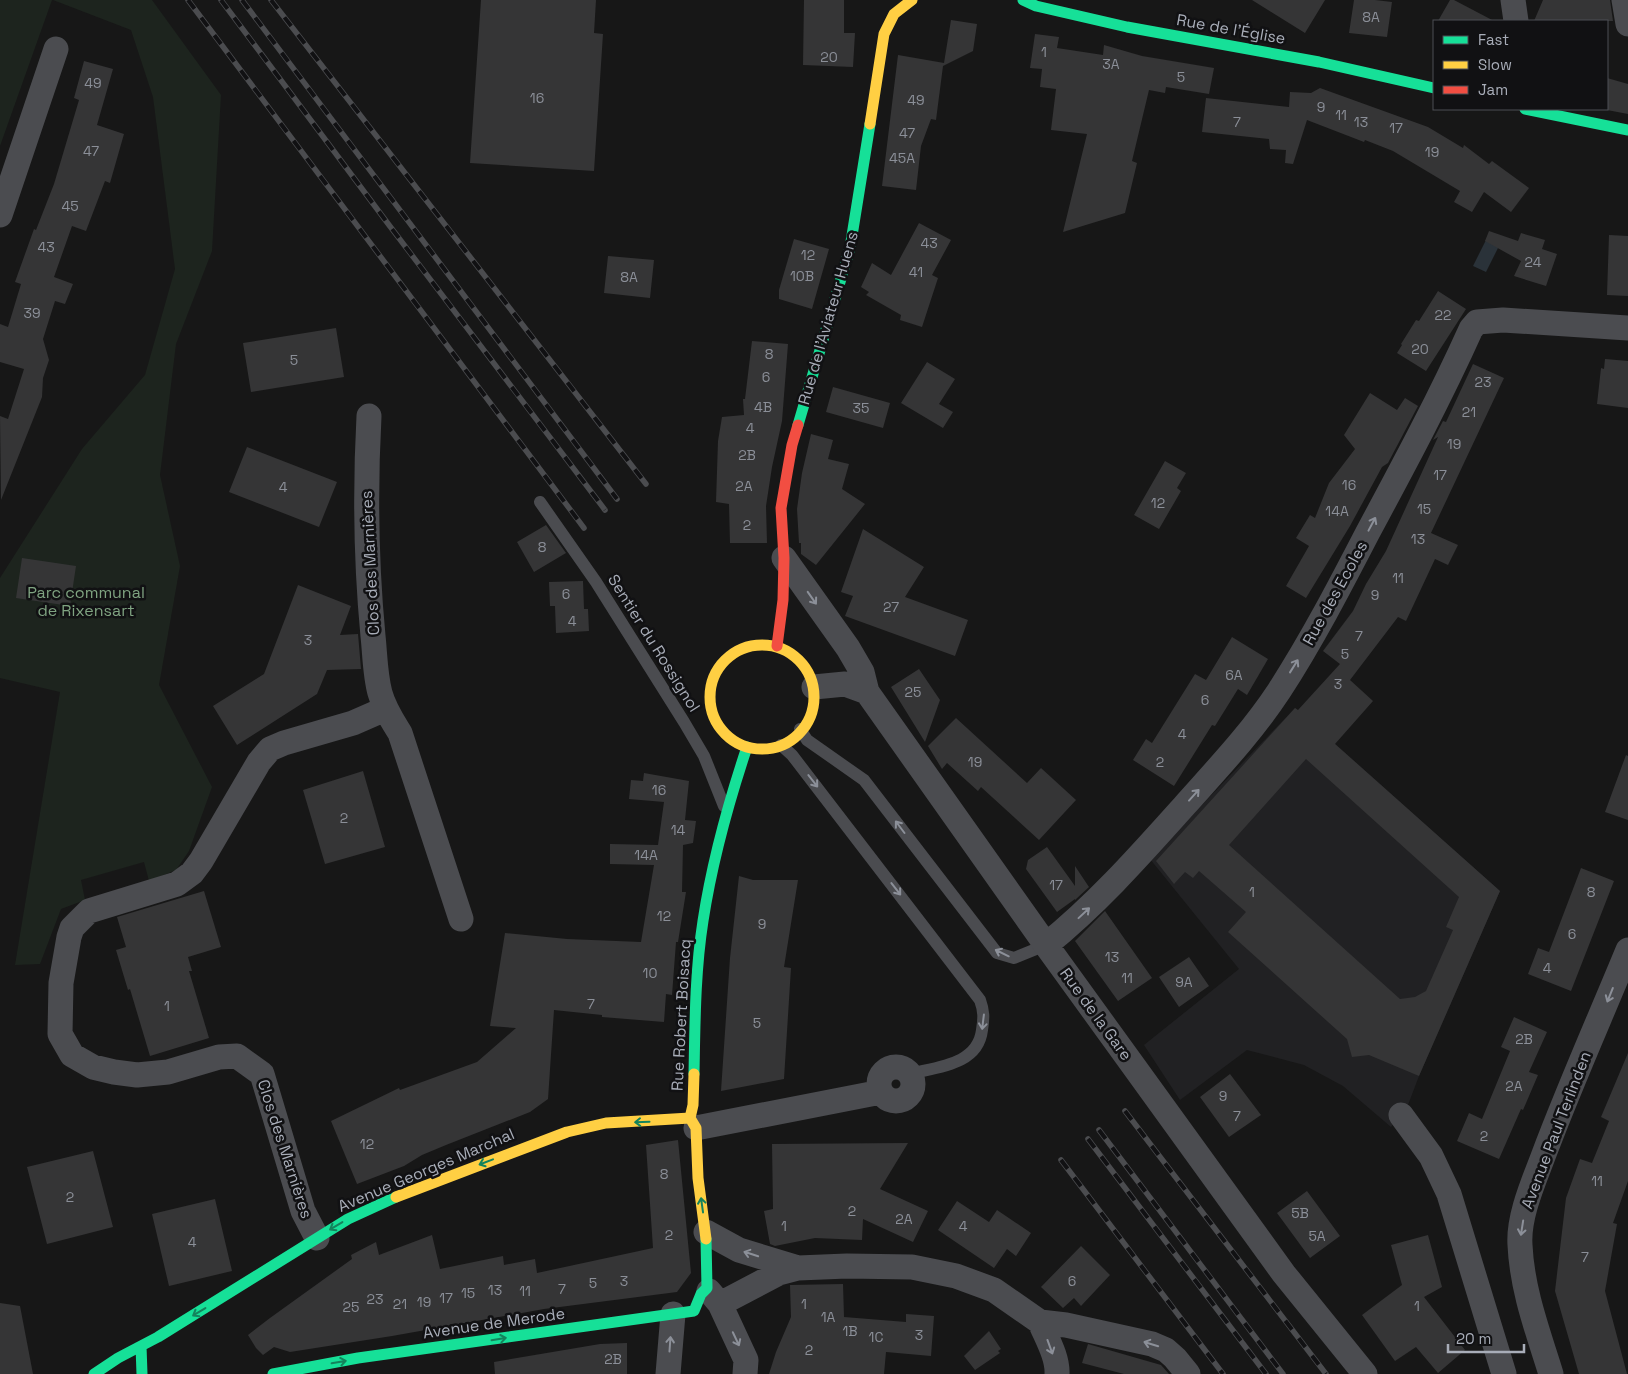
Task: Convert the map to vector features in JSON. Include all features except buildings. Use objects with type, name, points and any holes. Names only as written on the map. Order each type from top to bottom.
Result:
[{"type":"street","name":"Rue de l'Aviateur Huens","points":[[777,646],[783,600],[782,508],[792,444],[850,248],[884,34],[890,17],[900,7],[912,0]]},
{"type":"street","name":"Rue de l'Église","points":[[1023,0],[1036,6],[1127,27],[1319,62],[1433,88]]},
{"type":"street","points":[[1513,0],[1516,20]]},
{"type":"street","points":[[1624,0],[1628,24]]},
{"type":"street","points":[[0,215],[56,49]]},
{"type":"street","points":[[1530,110],[1628,130]]},
{"type":"street","name":"Rue des Ecoles","points":[[1046,945],[1076,921],[1149,846],[1229,756],[1278,692],[1317,629],[1447,382],[1471,329],[1477,322],[1503,320],[1628,328]]},
{"type":"street","name":"Clos des Marnières","points":[[369,416],[366,483],[370,606],[379,691],[385,709],[400,733],[461,919]]},
{"type":"street","points":[[784,558],[848,648],[862,672],[867,692]]},
{"type":"street","points":[[760,646],[777,646],[799,660],[811,676],[814,687],[813,703],[808,719],[795,736],[781,744],[762,750],[747,748],[729,738],[717,722],[710,704],[711,687],[718,670],[731,654],[760,646]]},
{"type":"street","points":[[814,687],[845,684],[867,692]]},
{"type":"street","name":"Rue de la Gare","points":[[867,692],[1046,945],[1278,1266],[1364,1374]]},
{"type":"street","name":"Clos des Marnières","points":[[317,1238],[303,1210],[262,1074],[237,1056],[219,1057],[168,1072],[137,1075],[93,1067],[72,1055],[60,1034],[61,983],[69,937],[72,928],[77,922],[89,911],[177,884],[192,873],[201,861],[259,762],[270,749],[284,743],[353,723],[385,709]]},
{"type":"street","name":"Rue Robert Boisacq","points":[[713,1296],[693,1123],[699,964],[705,908],[726,810],[747,748]]},
{"type":"street","name":"Avenue Paul Terlinden","points":[[1551,1374],[1527,1296],[1520,1244],[1521,1227],[1532,1188],[1559,1114],[1628,950]]},
{"type":"street","points":[[693,1123],[881,1092],[889,1099],[900,1100],[909,1094],[913,1084],[909,1074]]},
{"type":"street","points":[[1401,1115],[1431,1156],[1449,1194],[1504,1374]]},
{"type":"street","name":"Avenue Georges Marchal","points":[[94,1374],[348,1219],[408,1192],[567,1132],[606,1123],[693,1123]]},
{"type":"street","points":[[706,1232],[738,1250],[798,1268]]},
{"type":"street","points":[[745,1374],[746,1360],[713,1296],[798,1268],[847,1266],[912,1267],[956,1276],[994,1290],[1040,1322],[1066,1325],[1152,1344],[1166,1350],[1176,1358],[1188,1374]]},
{"type":"street","name":"Avenue de Merode","points":[[273,1374],[358,1358],[694,1311],[701,1294],[713,1296]]},
{"type":"street","points":[[668,1374],[673,1314]]},
{"type":"street","points":[[1040,1322],[1051,1349],[1057,1374]]},
{"type":"street","points":[[142,1346],[142,1374]]},
{"type":"lane","name":"Sentier du Rossignol","points":[[540,502],[596,582],[684,722],[704,756],[726,810]]},
{"type":"lane","points":[[800,729],[808,740],[864,780],[997,953],[1014,958],[1046,945]]},
{"type":"lane","points":[[781,744],[792,755],[980,1000],[984,1012],[982,1038],[974,1051],[962,1060],[909,1074]]},
{"type":"shaded area","points":[[1487,238],[1500,244],[1486,272],[1473,266]]},
{"type":"shaded area","points":[[1295,708],[1500,891],[1408,1105],[1391,1127],[1343,1086],[1304,1065],[1247,1050],[1180,1100],[1144,1045],[1239,969],[1150,859]]},
{"type":"green space","points":[[0,0],[52,0],[0,146]]},
{"type":"green space","name":"Parc communal de Rixensart","points":[[53,0],[152,0],[221,95],[212,251],[176,344],[160,475],[180,566],[159,685],[212,787],[189,851],[176,870],[149,881],[144,862],[81,880],[85,900],[61,909],[40,964],[15,965],[60,692],[0,678],[0,578],[82,449],[145,375],[175,269],[153,97],[131,30]]},
{"type":"railway","points":[[188,0],[584,528]]},
{"type":"railway","points":[[221,0],[605,510]]},
{"type":"railway","points":[[242,0],[617,499]]},
{"type":"railway","points":[[271,0],[646,484]]},
{"type":"railway","points":[[1125,1111],[1326,1374]]},
{"type":"railway","points":[[1099,1130],[1283,1374]]},
{"type":"railway","points":[[1088,1139],[1266,1374]]},
{"type":"railway","points":[[1061,1160],[1223,1374]]},
{"type":"traffic: fast","points":[[1023,0],[1036,6],[1127,27],[1319,62],[1433,88]]},
{"type":"traffic: fast","points":[[1530,110],[1628,130]]},
{"type":"traffic: fast","points":[[798,425],[850,248],[870,124]]},
{"type":"traffic: fast","points":[[694,1074],[697,978],[703,921],[721,833],[747,747]]},
{"type":"traffic: fast","points":[[94,1374],[118,1358],[158,1337],[348,1219],[396,1197]]},
{"type":"traffic: fast","points":[[273,1374],[358,1358],[694,1311],[701,1294],[707,1288],[706,1239]]},
{"type":"traffic: fast","points":[[141,1346],[142,1374]]},
{"type":"traffic: slow","points":[[870,124],[884,34],[894,14],[912,0]]},
{"type":"traffic: slow","points":[[762,645],[782,649],[799,660],[810,677],[814,697],[810,717],[799,734],[782,745],[762,749],[742,745],[725,734],[714,717],[710,697],[714,677],[725,660],[742,649],[762,645]]},
{"type":"traffic: slow","points":[[694,1074],[693,1105],[690,1118],[696,1128],[698,1178],[706,1239]]},
{"type":"traffic: slow","points":[[396,1197],[567,1132],[606,1123],[690,1118]]},
{"type":"traffic: jam","points":[[777,646],[783,600],[784,558],[781,508],[792,445],[798,425]]}]
